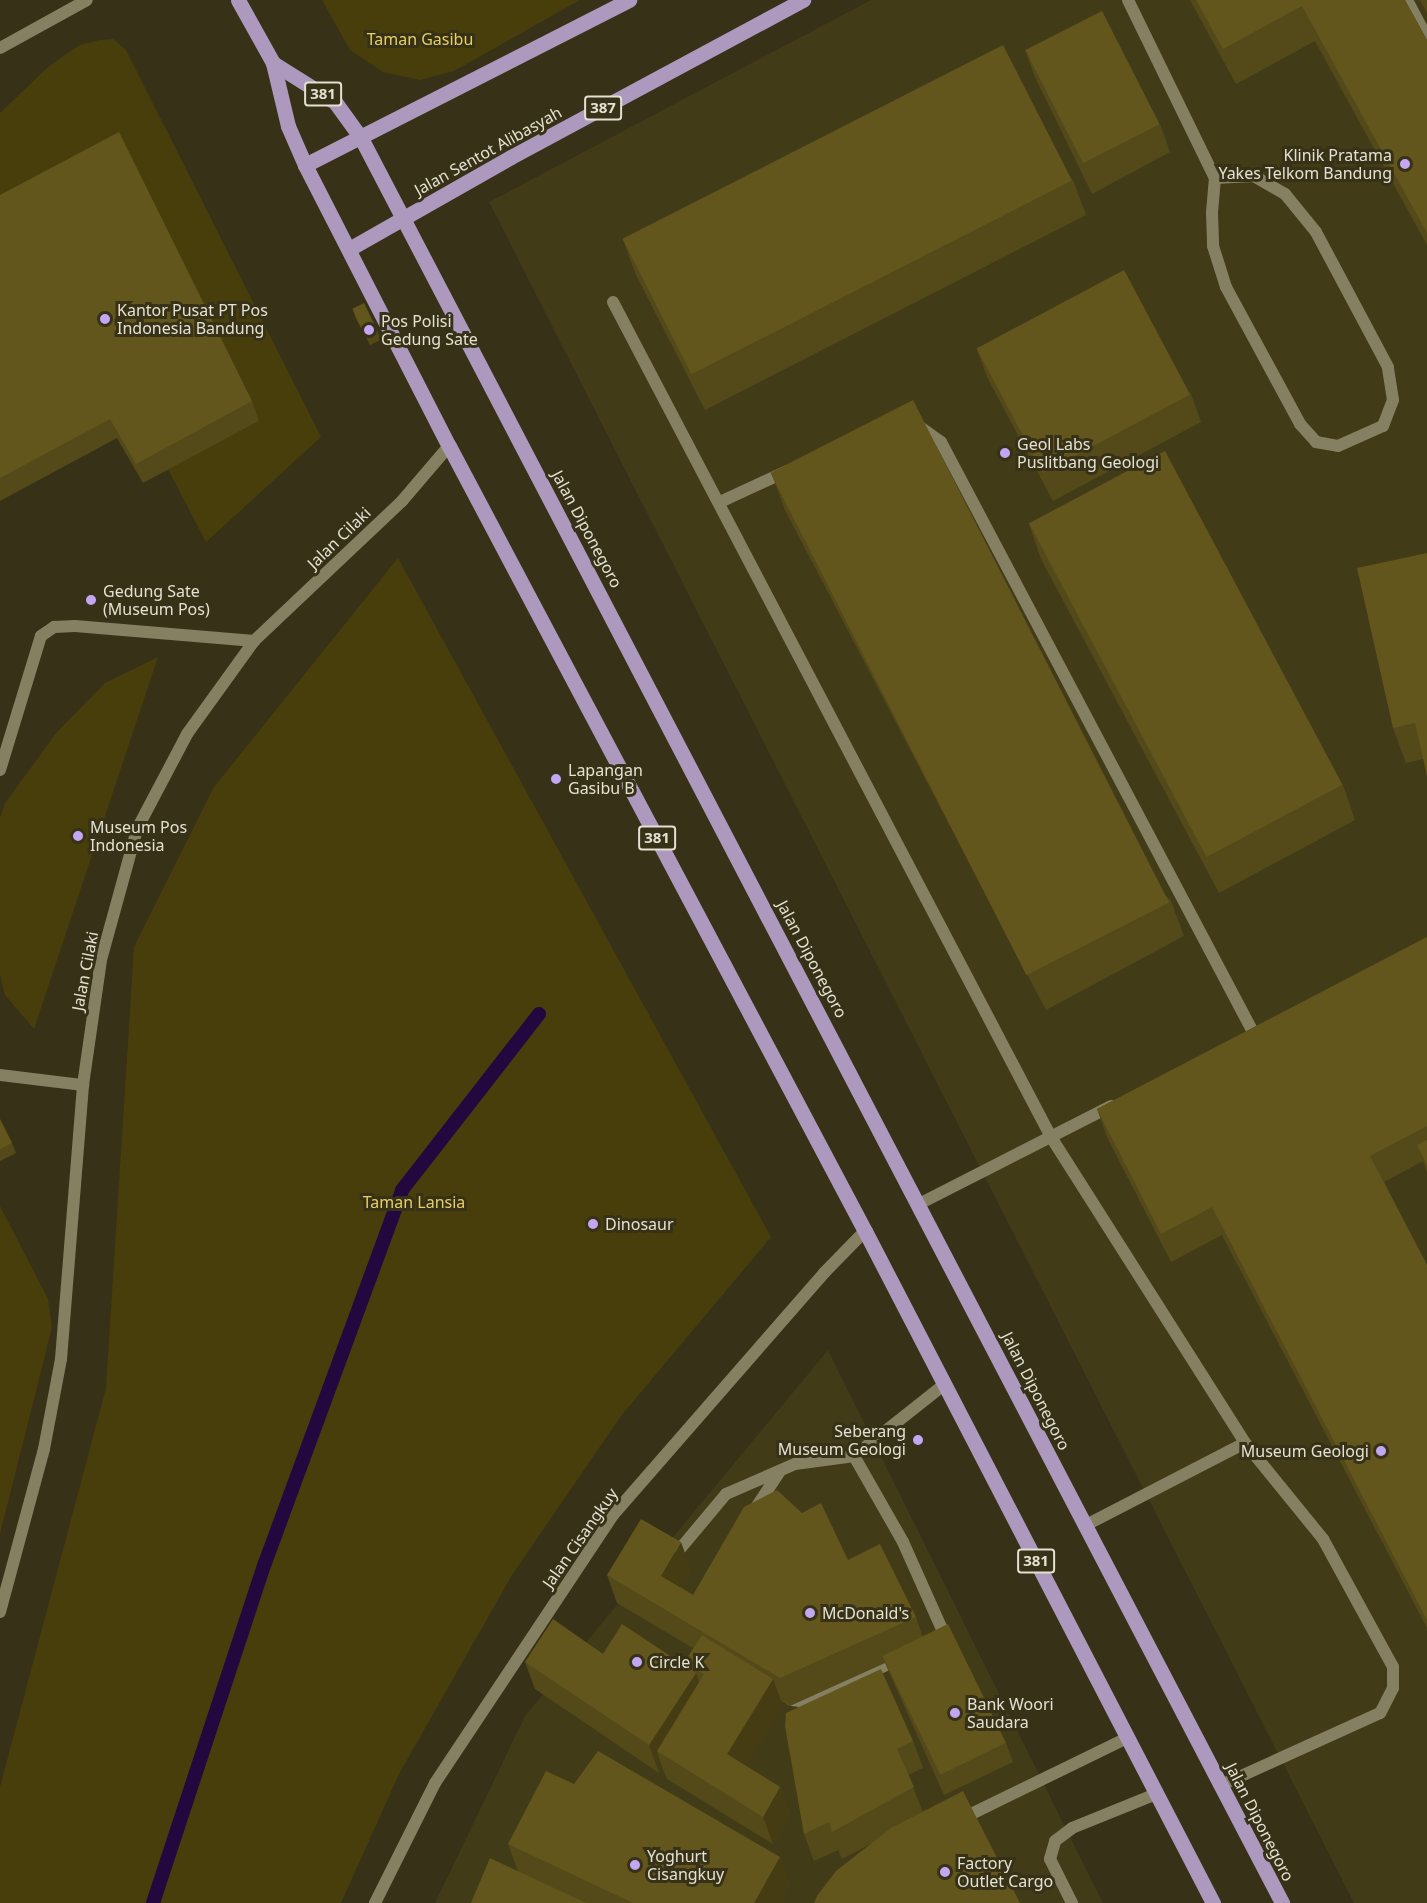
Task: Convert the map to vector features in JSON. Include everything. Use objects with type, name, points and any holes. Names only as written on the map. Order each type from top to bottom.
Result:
[{"type":"main road","name":"Jalan Diponegoro","points":[[238,0],[273,63],[288,126],[305,165],[449,446],[945,1383],[1213,1903]]},
{"type":"main road","points":[[305,165],[629,0]]},
{"type":"main road","name":"Jalan Sentot Alibasyah","points":[[349,249],[522,151],[803,0]]},
{"type":"main road","name":"Jalan Diponegoro","points":[[273,63],[335,102],[361,138],[405,218],[1282,1903]]},
{"type":"street","points":[[0,48],[87,0]]},
{"type":"street","points":[[1128,0],[1215,178],[1212,213],[1213,246],[1226,287],[1300,424],[1316,442],[1338,446],[1383,426],[1393,400],[1388,367],[1316,232],[1285,194],[1254,176],[1215,178]]},
{"type":"street","points":[[1407,0],[1427,38]]},
{"type":"street","points":[[613,302],[720,502],[1051,1137],[1245,1443],[1323,1539],[1393,1667],[1393,1688],[1380,1713],[1221,1785]]},
{"type":"street","points":[[903,421],[920,424],[941,441],[1254,1034]]},
{"type":"street","name":"Jalan Cilaki","points":[[0,1612],[44,1449],[61,1359],[83,1084],[101,960],[137,829],[187,734],[254,641],[402,501],[449,446]]},
{"type":"street","points":[[720,502],[803,464]]},
{"type":"street","points":[[0,770],[41,636],[54,627],[75,626],[254,641]]},
{"type":"street","points":[[0,1075],[83,1084]]},
{"type":"street","points":[[919,1204],[1126,1099]]},
{"type":"street","name":"Jalan Cisangkuy","points":[[375,1903],[435,1783],[613,1515],[824,1273],[865,1231]]},
{"type":"street","points":[[680,1548],[726,1494],[795,1464],[854,1456],[945,1383]]},
{"type":"street","points":[[1086,1526],[1245,1443]]},
{"type":"street","points":[[773,1687],[792,1700],[808,1702],[941,1638],[942,1629],[903,1542],[854,1456]]},
{"type":"street","points":[[747,1520],[780,1471]]},
{"type":"street","points":[[953,1824],[1128,1738]]},
{"type":"street","points":[[1072,1903],[1050,1859],[1055,1841],[1072,1828],[1156,1794]]},
{"type":"shaded area","points":[[871,0],[1427,0],[1427,1903],[1354,1903],[489,202]]},
{"type":"shaded area","points":[[828,1350],[1103,1903],[435,1903],[525,1716]]},
{"type":"green space","name":"Taman Gasibu","points":[[322,0],[580,0],[454,71],[420,80],[383,72],[350,50]]},
{"type":"green space","points":[[113,39],[126,50],[321,437],[206,542],[168,469],[259,421],[0,218],[0,113],[47,68],[66,54],[80,45]]},
{"type":"green space","name":"Taman Lansia","points":[[398,558],[771,1237],[621,1416],[512,1575],[399,1774],[341,1903],[0,1903],[0,1787],[106,1388],[134,947],[214,787]]},
{"type":"green space","points":[[158,657],[34,1029],[5,995],[0,975],[0,818],[5,803],[57,732],[105,683]]},
{"type":"green space","points":[[0,1206],[48,1299],[52,1327],[0,1534]]},
{"type":"building","name":"Klinik Pratama Yakes Telkom Bandung","points":[[1196,0],[1405,0],[1427,40],[1427,233],[1302,6],[1223,49]]},
{"type":"building","points":[[1102,11],[1160,124],[1083,163],[1025,50]]},
{"type":"building","points":[[1003,45],[1072,180],[692,374],[623,239]]},
{"type":"building","name":"Kantor Pusat PT Pos Indonesia Bandung","points":[[119,132],[252,401],[136,464],[110,419],[0,478],[0,195]]},
{"type":"building","points":[[1124,270],[1190,394],[1043,473],[977,348]]},
{"type":"building","points":[[364,303],[377,330],[365,336],[352,309]]},
{"type":"building","points":[[913,400],[1169,903],[1026,975],[770,473]]},
{"type":"building","points":[[1165,451],[1342,785],[1206,857],[1029,523]]},
{"type":"building","points":[[1427,553],[1427,776],[1415,723],[1393,728],[1357,568]]},
{"type":"building","name":"Museum Geologi","points":[[1427,937],[1427,1126],[1370,1156],[1427,1265],[1427,1620],[1212,1207],[1161,1234],[1097,1109]]},
{"type":"building","points":[[0,1119],[12,1143],[0,1149]]},
{"type":"building","points":[[1427,1140],[1427,1165],[1417,1145]]},
{"type":"building","name":"McDonald's","points":[[777,1490],[802,1513],[821,1503],[848,1560],[880,1544],[916,1617],[780,1678],[607,1575],[641,1519],[681,1542],[661,1576],[693,1595],[744,1507]]},
{"type":"building","points":[[553,1619],[603,1654],[622,1624],[696,1673],[649,1745],[525,1662]]},
{"type":"building","points":[[948,1624],[1006,1743],[940,1775],[882,1656]]},
{"type":"building","points":[[702,1635],[773,1679],[727,1754],[780,1787],[763,1817],[657,1751],[704,1674],[685,1662]]},
{"type":"building","points":[[881,1669],[913,1741],[897,1749],[914,1787],[832,1832],[829,1822],[804,1834],[785,1726],[786,1713]]},
{"type":"building","points":[[598,1751],[780,1857],[754,1903],[633,1903],[508,1844],[546,1771],[574,1784]]},
{"type":"building","points":[[963,1791],[1020,1903],[814,1903],[836,1871],[891,1828]]},
{"type":"building","points":[[490,1858],[586,1903],[471,1903]]},
{"type":"waterway","points":[[153,1903],[265,1563],[402,1190],[539,1014]]},
{"type":"place","name":"Klinik Pratama Yakes Telkom Bandung","points":[[1405,164]]},
{"type":"place","name":"Kantor Pusat PT Pos Indonesia Bandung","points":[[105,319]]},
{"type":"place","name":"Pos Polisi Gedung Sate","points":[[369,330]]},
{"type":"place","name":"Geol Labs Puslitbang Geologi","points":[[1005,453]]},
{"type":"place","name":"Gedung Sate (Museum Pos)","points":[[91,600]]},
{"type":"place","name":"Lapangan Gasibu B","points":[[556,779]]},
{"type":"place","name":"Museum Pos Indonesia","points":[[78,836]]},
{"type":"place","name":"Dinosaur","points":[[593,1224]]},
{"type":"place","name":"Seberang Museum Geologi","points":[[918,1440]]},
{"type":"place","name":"Museum Geologi","points":[[1381,1451]]},
{"type":"place","name":"McDonald's","points":[[810,1613]]},
{"type":"place","name":"Circle K","points":[[637,1662]]},
{"type":"place","name":"Bank Woori Saudara","points":[[955,1713]]},
{"type":"place","name":"Yoghurt Cisangkuy","points":[[635,1865]]},
{"type":"place","name":"Factory Outlet Cargo","points":[[945,1872]]}]
